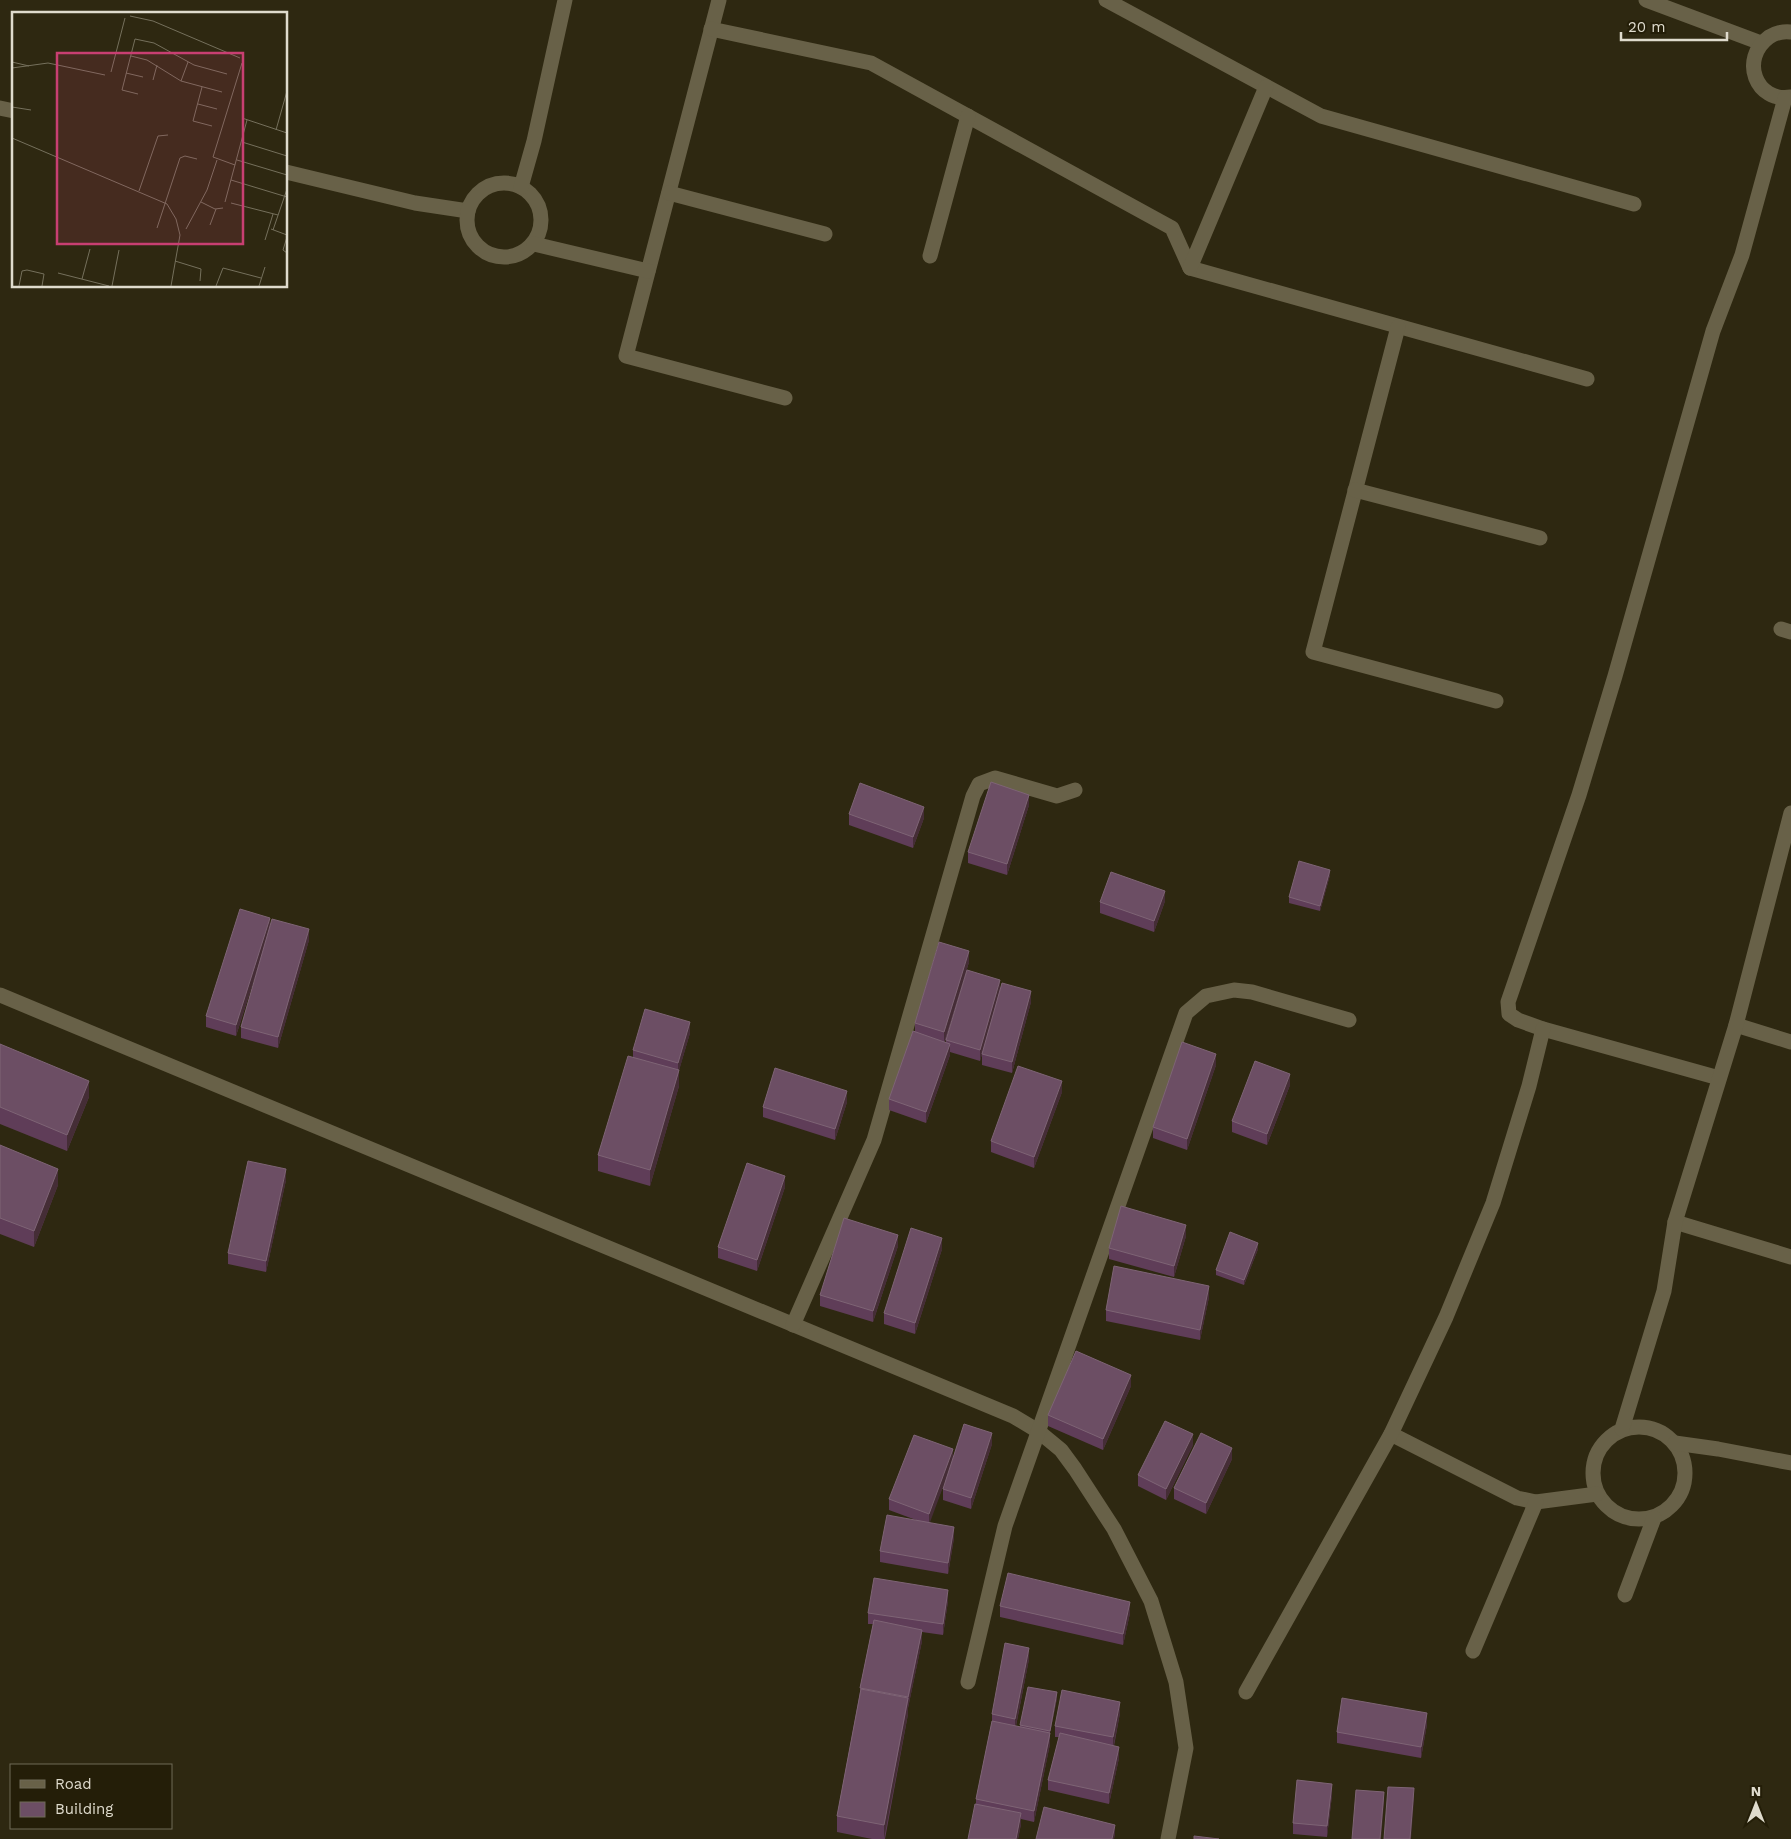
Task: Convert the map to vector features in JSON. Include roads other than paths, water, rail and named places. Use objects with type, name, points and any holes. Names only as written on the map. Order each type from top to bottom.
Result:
[{"type":"street","points":[[521,187],[534,141],[565,0]]},
{"type":"street","points":[[719,0],[626,356],[785,398]]},
{"type":"street","points":[[1106,0],[1321,116],[1634,204]]},
{"type":"street","points":[[1646,0],[1761,43]]},
{"type":"street","points":[[711,29],[871,63],[1172,228],[1190,268],[1587,379]]},
{"type":"street","points":[[1719,1078],[1543,1029],[1518,1020],[1509,1014],[1508,1002],[1579,795],[1615,676],[1713,331],[1742,255],[1788,97],[1770,94],[1759,84],[1753,70],[1754,56],[1761,43],[1774,34],[1791,32]]},
{"type":"street","points":[[1190,268],[1266,87]]},
{"type":"street","points":[[930,256],[968,116]]},
{"type":"street","points":[[288,172],[415,203],[468,211]]},
{"type":"street","points":[[505,183],[521,187],[534,197],[541,213],[541,229],[534,244],[520,254],[504,258],[487,254],[474,243],[468,228],[468,211],[475,196],[488,186],[505,183]]},
{"type":"street","points":[[668,193],[825,234]]},
{"type":"street","points":[[534,244],[648,270]]},
{"type":"street","points":[[1398,327],[1312,652],[1496,701]]},
{"type":"street","points":[[1355,490],[1540,538]]},
{"type":"street","points":[[793,1325],[874,1140],[973,796],[980,784],[995,778],[1057,796],[1075,790]]},
{"type":"street","points":[[1622,1429],[1664,1291],[1676,1222],[1785,860],[1791,814]]},
{"type":"street","points":[[968,1682],[1005,1526],[1186,1013],[1206,996],[1234,990],[1252,992],[1349,1020]]},
{"type":"street","points":[[0,995],[1013,1416],[1038,1430],[1061,1450],[1075,1469],[1114,1530],[1151,1602],[1176,1682],[1186,1748],[1168,1839]]},
{"type":"street","points":[[1736,1025],[1791,1042]]},
{"type":"street","points":[[1246,1692],[1391,1434],[1446,1317],[1493,1203],[1529,1086],[1543,1029]]},
{"type":"street","points":[[1676,1222],[1791,1256]]},
{"type":"street","points":[[1641,1426],[1660,1431],[1675,1443],[1684,1460],[1685,1480],[1678,1498],[1664,1512],[1654,1518],[1627,1518],[1610,1509],[1597,1494],[1592,1476],[1595,1456],[1605,1440],[1622,1429],[1641,1426]]},
{"type":"street","points":[[1391,1434],[1517,1498],[1536,1502],[1597,1494]]},
{"type":"street","points":[[1675,1443],[1791,1463]]},
{"type":"street","points":[[1473,1651],[1536,1502]]},
{"type":"street","points":[[1625,1595],[1654,1518]]}]
